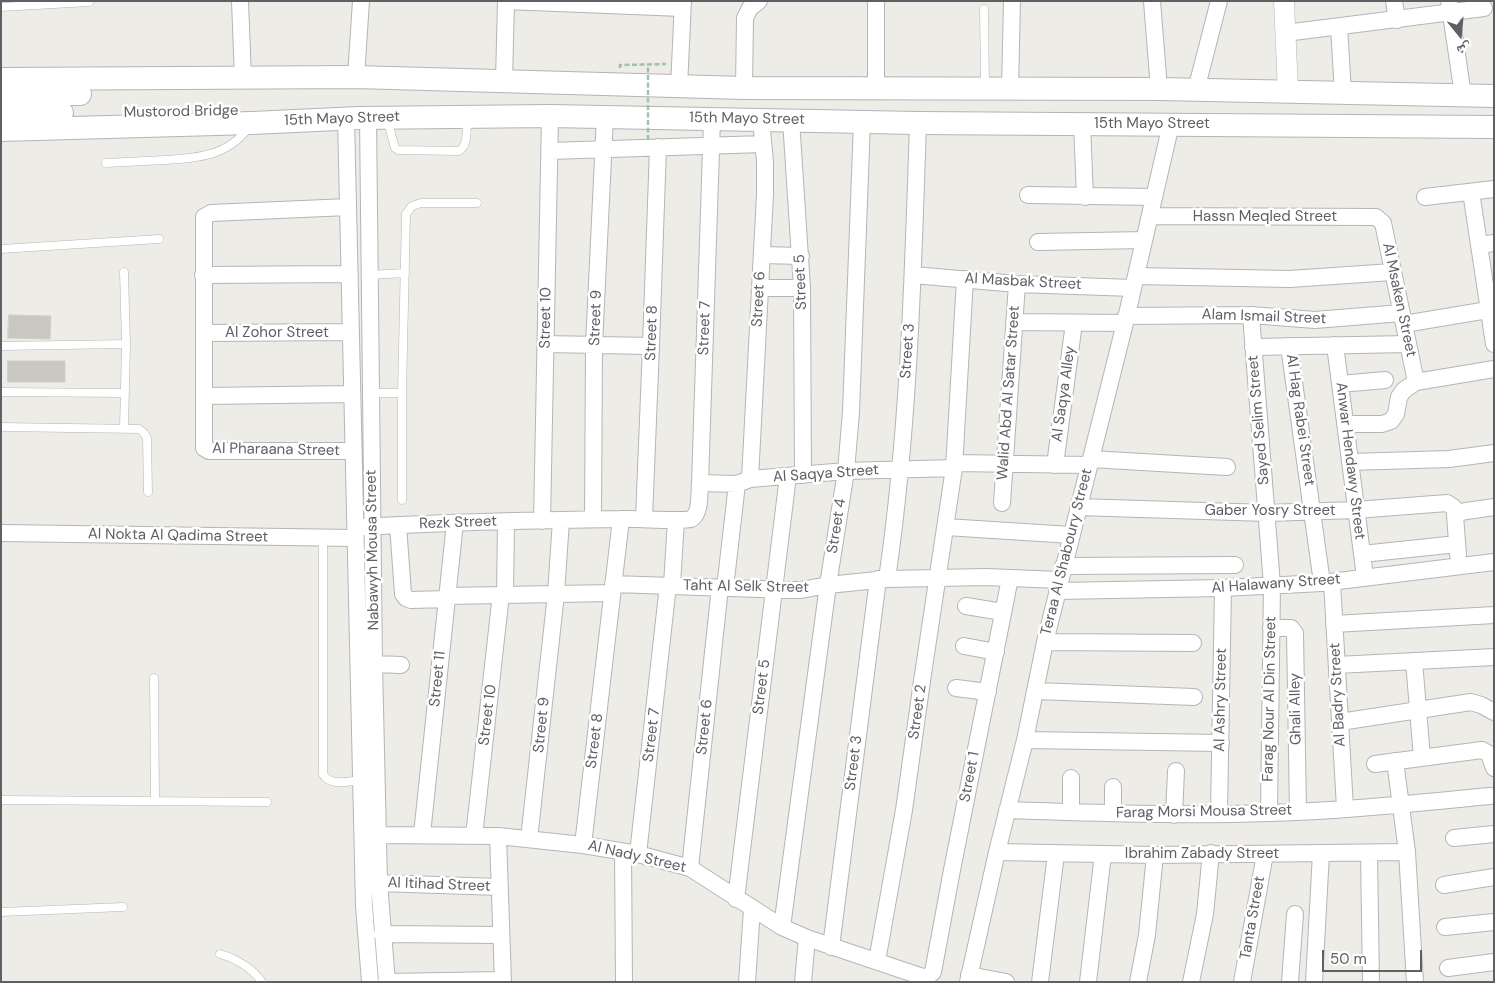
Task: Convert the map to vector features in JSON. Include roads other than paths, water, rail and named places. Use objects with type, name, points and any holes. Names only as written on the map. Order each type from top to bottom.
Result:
[{"type":"main road","name":"15th Mayo Street","points":[[1,79],[356,77],[744,88],[1159,89],[1494,96]]},
{"type":"main road","name":"Mustorod Bridge","points":[[1,114],[259,108],[337,89],[350,84],[356,77]]},
{"type":"main road","name":"Mustorod Bridge","points":[[1,95],[259,108]]},
{"type":"main road","name":"15th Mayo Street","points":[[1,130],[259,108],[365,118],[550,116],[918,123],[1494,127]]},
{"type":"street","points":[[240,1],[243,79]]},
{"type":"street","points":[[356,77],[361,1]]},
{"type":"street","points":[[504,82],[506,1],[682,4],[679,86]]},
{"type":"street","points":[[744,88],[745,18],[750,8],[759,1]]},
{"type":"street","points":[[876,1],[876,88]]},
{"type":"street","points":[[1010,89],[1012,1]]},
{"type":"street","points":[[1151,1],[1159,89]]},
{"type":"street","points":[[1196,90],[1219,1]]},
{"type":"street","points":[[1284,1],[1288,92]]},
{"type":"street","points":[[1394,1],[1397,20]]},
{"type":"street","points":[[1285,33],[1397,20],[1450,7],[1484,8]]},
{"type":"street","points":[[1450,7],[1463,95]]},
{"type":"street","points":[[1339,27],[1344,93]]},
{"type":"street","name":"Street 10","points":[[542,521],[550,116]]},
{"type":"street","name":"Street 9","points":[[593,519],[594,345],[605,117]]},
{"type":"street","name":"Nabawyh Mousa Street","points":[[365,118],[348,207],[364,906],[370,982]]},
{"type":"street","name":"Nabawyh Mousa Street","points":[[365,118],[370,275],[374,664],[379,883],[386,982]]},
{"type":"street","name":"Street 7","points":[[676,520],[692,518],[697,513],[700,484],[712,119]]},
{"type":"street","name":"Street 6","points":[[690,868],[722,587],[744,482],[760,288],[765,194],[761,120]]},
{"type":"street","name":"Street 5","points":[[736,899],[774,590],[796,475],[802,288],[791,120]]},
{"type":"street","name":"Street 4","points":[[782,927],[828,585],[846,471],[851,412],[862,122]]},
{"type":"street","name":"Street 3","points":[[831,946],[882,579],[900,470],[913,276],[918,123]]},
{"type":"street","points":[[1082,124],[1085,197]]},
{"type":"street","name":"Teraa Al Shaboury Street","points":[[968,978],[1025,740],[1045,642],[1126,320],[1171,124]]},
{"type":"street","points":[[550,151],[603,149],[653,144],[712,146],[763,144]]},
{"type":"street","name":"Street 8","points":[[644,518],[651,346],[653,144]]},
{"type":"street","points":[[1425,197],[1494,189]]},
{"type":"street","points":[[1471,192],[1486,244],[1494,344]]},
{"type":"street","points":[[1028,195],[1154,197]]},
{"type":"street","points":[[348,207],[211,213],[204,217],[204,396],[352,394]]},
{"type":"street","name":"Hassn Meqled Street","points":[[1150,216],[1376,217],[1380,220]]},
{"type":"street","name":"Al Msaken Street","points":[[1380,220],[1383,223],[1416,382]]},
{"type":"street","points":[[1038,242],[1144,240]]},
{"type":"street","points":[[762,255],[801,256]]},
{"type":"street","name":"Al Masbak Street","points":[[913,276],[1017,284],[1290,279],[1392,272]]},
{"type":"street","points":[[203,275],[350,274]]},
{"type":"street","name":"Street 2","points":[[877,961],[904,810],[955,465],[966,279]]},
{"type":"street","name":"Walid Abd Al Satar Street","points":[[1002,503],[1017,284]]},
{"type":"street","points":[[760,288],[802,288]]},
{"type":"street","name":"Alam Ismail Street","points":[[1014,322],[1074,323],[1252,315],[1315,320],[1402,318],[1491,309]]},
{"type":"street","name":"Sayed Selim Street","points":[[1252,315],[1272,585]]},
{"type":"street","name":"Al Saqya Alley","points":[[1055,465],[1074,323]]},
{"type":"street","name":"Al Zohor Street","points":[[204,333],[351,332]]},
{"type":"street","points":[[545,344],[651,346]]},
{"type":"street","points":[[1253,347],[1408,344]]},
{"type":"street","name":"Anwar Hendawy Street","points":[[1334,345],[1365,578]]},
{"type":"street","name":"Al Hag Rabei Street","points":[[1289,346],[1312,511],[1327,582]]},
{"type":"street","points":[[1345,424],[1382,424],[1392,421],[1396,414],[1398,397],[1404,390],[1416,382],[1494,369]]},
{"type":"street","points":[[1340,384],[1385,380]]},
{"type":"street","name":"Al Pharaana Street","points":[[204,396],[204,448],[209,451],[353,451]]},
{"type":"street","points":[[1350,462],[1449,459],[1494,453]]},
{"type":"street","name":"Al Saqya Street","points":[[700,484],[744,482],[846,471],[900,470],[955,465],[1055,465],[1090,462],[1227,466]]},
{"type":"street","name":"Gaber Yosry Street","points":[[1078,507],[1267,513],[1356,510],[1447,503],[1457,513]]},
{"type":"street","points":[[1460,567],[1455,520],[1457,513],[1494,507]]},
{"type":"street","name":"Rezk Street","points":[[355,532],[373,526],[398,525],[644,518],[676,520]]},
{"type":"street","name":"Street 8","points":[[584,844],[621,519]]},
{"type":"street","name":"Street 9","points":[[529,839],[556,594],[561,520]]},
{"type":"street","points":[[670,585],[676,520]]},
{"type":"street","name":"Street 10","points":[[474,836],[503,594],[506,522]]},
{"type":"street","name":"Street 11","points":[[422,834],[455,523]]},
{"type":"street","name":"Taht Al Selk Street","points":[[398,525],[403,594],[411,600],[503,594],[556,594],[670,585],[801,590],[882,579],[938,577],[1060,579]]},
{"type":"street","points":[[946,527],[1071,535]]},
{"type":"street","name":"Al Nokta Al Qadima Street","points":[[1,533],[323,538],[355,532]]},
{"type":"street","points":[[1362,554],[1457,544]]},
{"type":"street","name":"Al Halawany Street","points":[[1060,579],[1223,588],[1327,582],[1494,562]]},
{"type":"street","points":[[1060,579],[1235,565]]},
{"type":"street","name":"Street 1","points":[[930,976],[933,972],[1010,578]]},
{"type":"street","name":"Al Badry Street","points":[[1327,582],[1334,624],[1345,808]]},
{"type":"street","name":"Street 7","points":[[624,982],[630,853],[670,585]]},
{"type":"street","name":"Farag Nour Al Din Street","points":[[1269,813],[1272,585]]},
{"type":"street","name":"Al Ashry Street","points":[[1219,813],[1223,588]]},
{"type":"street","points":[[966,606],[1003,612]]},
{"type":"street","points":[[1334,624],[1494,615]]},
{"type":"street","name":"Ghali Alley","points":[[1271,628],[1291,628],[1295,633],[1298,811]]},
{"type":"street","points":[[1045,642],[1193,643]]},
{"type":"street","points":[[964,646],[996,652]]},
{"type":"street","points":[[1337,665],[1494,657]]},
{"type":"street","points":[[1414,661],[1422,758]]},
{"type":"street","points":[[374,664],[401,665]]},
{"type":"street","points":[[956,688],[988,692]]},
{"type":"street","points":[[1036,691],[1194,696]]},
{"type":"street","points":[[1340,722],[1471,702],[1494,712]]},
{"type":"street","points":[[1025,740],[1220,743]]},
{"type":"street","points":[[1375,764],[1482,750],[1489,754],[1494,768]]},
{"type":"street","points":[[1395,761],[1407,852],[1415,982]]},
{"type":"street","points":[[1174,815],[1176,771]]},
{"type":"street","points":[[1071,778],[1071,812]]},
{"type":"street","points":[[1113,787],[1113,813]]},
{"type":"street","name":"Farag Morsi Mousa Street","points":[[1007,810],[1174,815],[1269,813],[1490,796]]},
{"type":"street","points":[[1454,838],[1494,834]]},
{"type":"street","name":"Al Nady Street","points":[[378,835],[498,836],[584,844],[690,868],[752,909],[782,927],[806,938],[921,977],[926,978],[930,976]]},
{"type":"street","points":[[386,982],[503,981],[498,836]]},
{"type":"street","name":"Ibrahim Zabady Street","points":[[997,852],[1056,854],[1264,854],[1407,852]]},
{"type":"street","points":[[1191,982],[1205,914],[1211,853]]},
{"type":"street","points":[[1314,982],[1321,853]]},
{"type":"street","points":[[1369,853],[1371,982]]},
{"type":"street","points":[[1040,982],[1056,854]]},
{"type":"street","points":[[1088,982],[1103,854]]},
{"type":"street","points":[[1138,982],[1148,926],[1156,854]]},
{"type":"street","name":"Tanta Street","points":[[1242,982],[1264,854]]},
{"type":"street","points":[[1444,885],[1494,877]]},
{"type":"street","name":"Al Itihad Street","points":[[379,883],[499,887]]},
{"type":"street","points":[[747,982],[752,909]]},
{"type":"street","points":[[1290,982],[1295,914]]},
{"type":"street","points":[[1445,927],[1494,922]]},
{"type":"street","points":[[382,934],[501,935]]},
{"type":"street","points":[[803,982],[806,938]]},
{"type":"street","points":[[1448,968],[1494,962]]},
{"type":"street","points":[[968,978],[1006,982]]},
{"type":"lane","points":[[1,7],[90,2]]},
{"type":"lane","points":[[984,9],[985,88]]},
{"type":"lane","points":[[106,163],[206,156],[222,150],[235,142],[259,108]]},
{"type":"lane","points":[[365,118],[398,150],[458,151],[465,146],[467,116]]},
{"type":"lane","points":[[402,500],[402,393],[406,218],[412,206],[421,203],[477,203]]},
{"type":"lane","points":[[1,249],[159,239]]},
{"type":"lane","points":[[124,272],[126,344],[124,428]]},
{"type":"lane","points":[[370,275],[405,273]]},
{"type":"lane","points":[[1,346],[126,344]]},
{"type":"lane","points":[[1,392],[125,393]]},
{"type":"lane","points":[[371,394],[402,393]]},
{"type":"lane","points":[[1,426],[139,429],[144,432],[147,438],[148,492]]},
{"type":"lane","points":[[323,538],[323,774],[333,782],[361,780]]},
{"type":"lane","points":[[154,678],[155,801]]},
{"type":"lane","points":[[1,800],[267,802]]},
{"type":"lane","points":[[1,912],[123,907]]},
{"type":"lane","points":[[220,954],[243,964],[262,982]]}]
